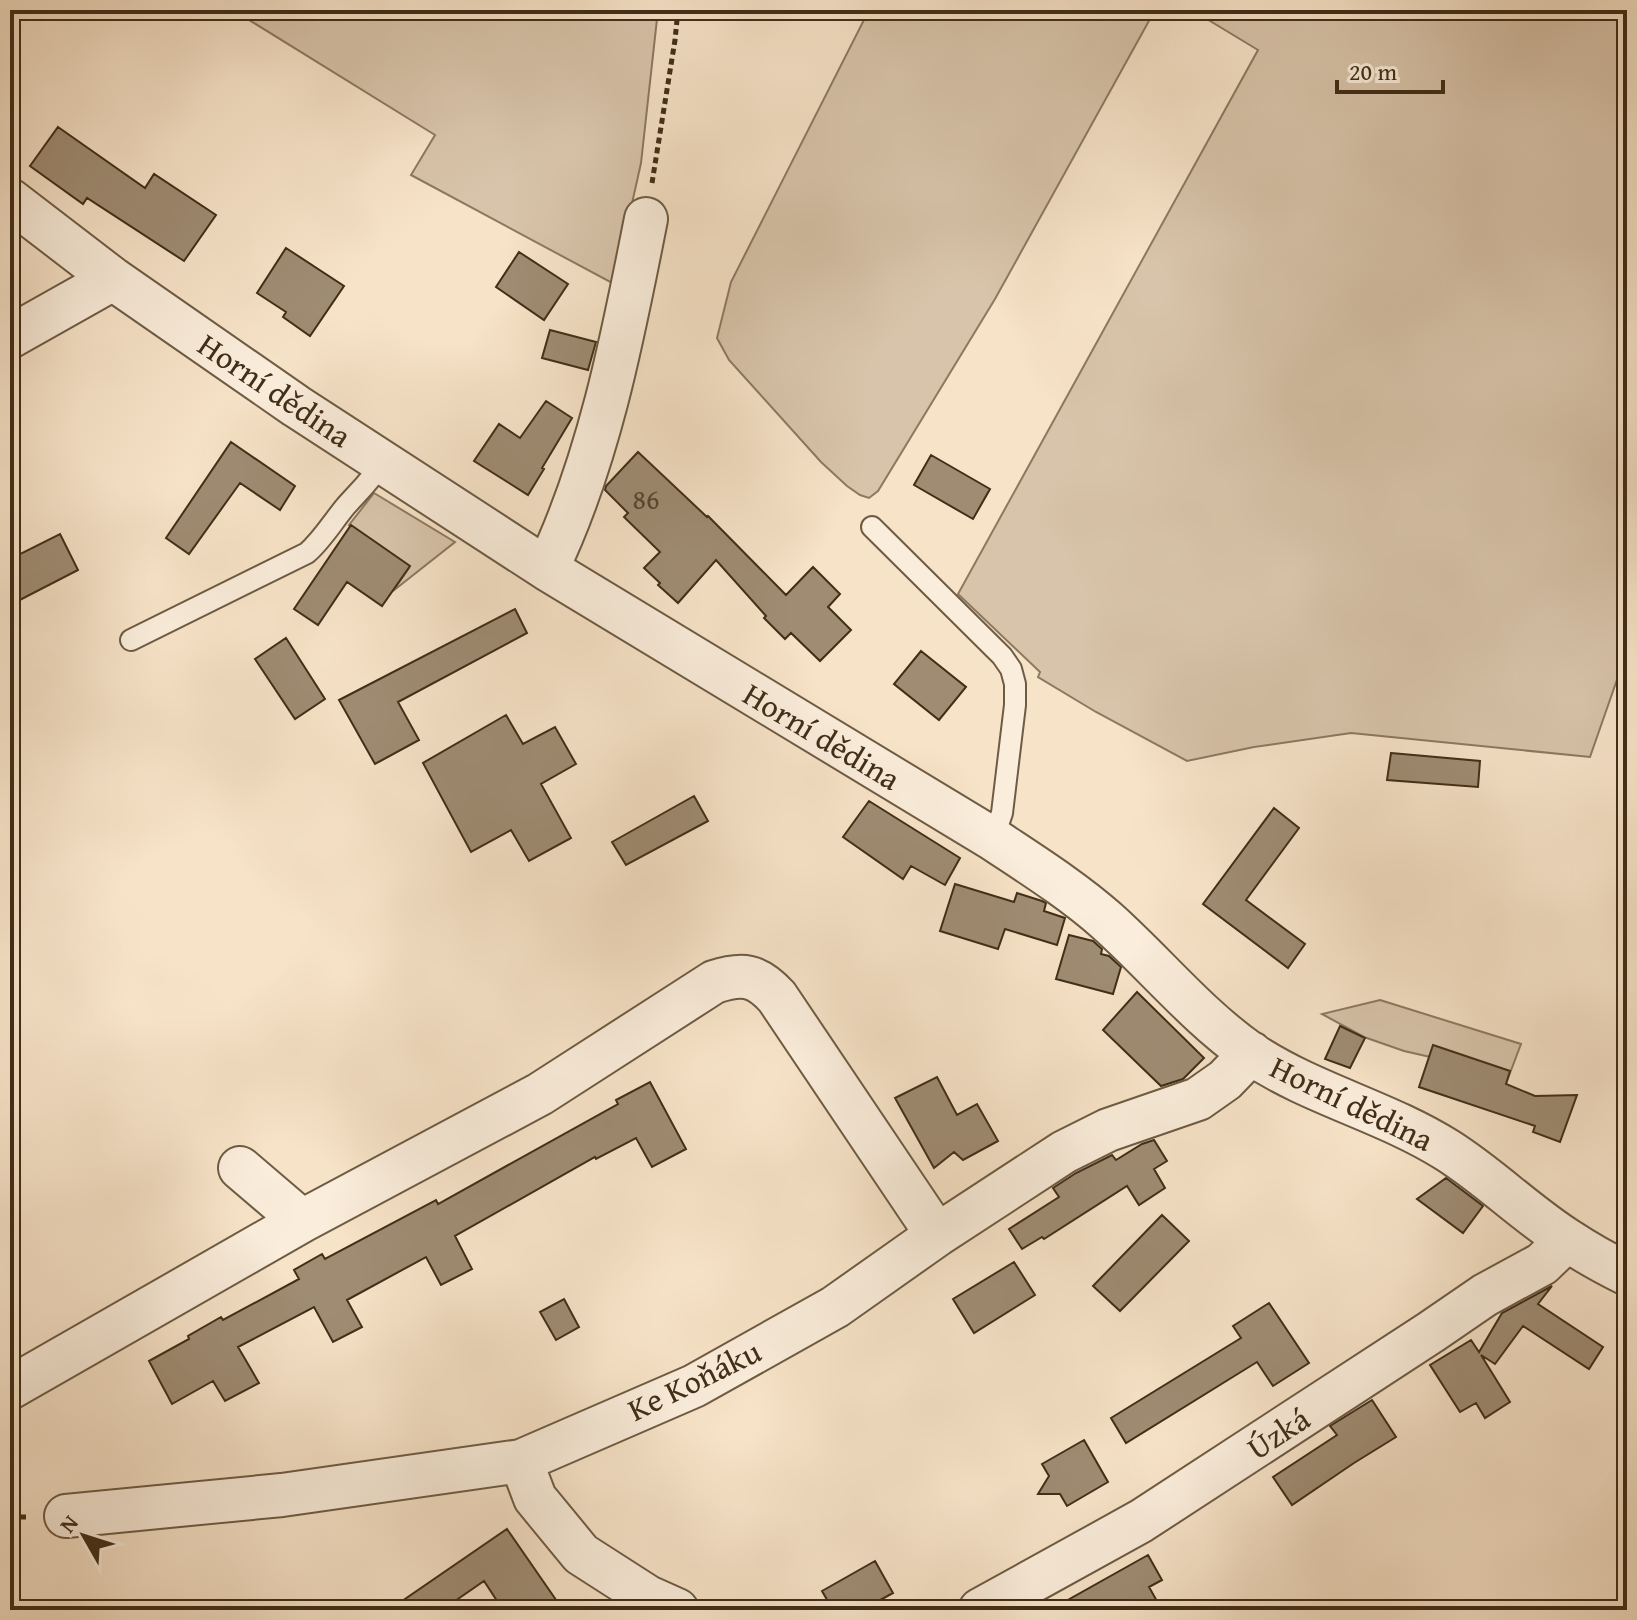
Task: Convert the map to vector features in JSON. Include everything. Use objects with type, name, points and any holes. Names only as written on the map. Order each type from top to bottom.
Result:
[{"type":"street","name":"Horní dědina","points":[[10,200],[113,279],[296,406],[547,569],[993,839],[1048,876],[1107,921],[1205,1015],[1251,1053],[1329,1095],[1423,1136],[1447,1150],[1567,1240],[1627,1274]]},
{"type":"street","points":[[547,569],[563,537],[595,439],[628,309],[646,219]]},
{"type":"street","points":[[10,337],[113,279]]},
{"type":"street","points":[[10,1388],[302,1221],[540,1094],[714,982],[732,976],[745,976],[767,987],[777,997],[937,1235]]},
{"type":"street","name":"Ke Koňáku","points":[[66,1516],[282,1495],[521,1461],[694,1386],[835,1307],[937,1235],[1064,1152],[1108,1130],[1198,1099],[1225,1080],[1251,1053]]},
{"type":"street","points":[[240,1168],[302,1221]]},
{"type":"street","name":"Úzká","points":[[980,1610],[1177,1499],[1485,1295],[1542,1264],[1567,1240]]},
{"type":"street","points":[[521,1461],[535,1498],[581,1554],[648,1597],[677,1610]]},
{"type":"lane","points":[[131,640],[307,553],[367,485],[382,462]]},
{"type":"lane","points":[[872,527],[1002,656],[1011,669],[1015,705],[1002,813],[993,839]]},
{"type":"path","points":[[646,219],[678,10]]},
{"type":"shaded area","points":[[233,10],[658,10],[641,163],[614,284],[411,175],[435,135]]},
{"type":"shaded area","points":[[869,10],[1155,10],[995,299],[878,491],[869,498],[847,486],[821,462],[729,360],[717,338],[731,282]]},
{"type":"shaded area","points":[[1192,10],[1627,10],[1627,651],[1590,757],[1351,733],[1254,747],[1187,761],[1038,677],[1040,672],[958,594],[1258,50]]},
{"type":"shaded area","points":[[374,493],[455,542],[393,591],[409,568],[349,525]]},
{"type":"shaded area","points":[[1380,1000],[1521,1044],[1507,1081],[1461,1064],[1404,1051],[1364,1037],[1322,1014]]},
{"type":"building","points":[[58,127],[145,188],[154,174],[216,215],[184,261],[87,198],[83,204],[30,166]]},
{"type":"building","points":[[286,248],[344,286],[310,336],[283,317],[286,312],[257,293]]},
{"type":"building","points":[[519,252],[568,284],[544,320],[496,287]]},
{"type":"building","points":[[550,330],[596,342],[588,370],[542,358]]},
{"type":"building","points":[[546,401],[572,418],[528,495],[474,461],[499,424],[520,438]]},
{"type":"building","points":[[231,442],[295,486],[280,510],[240,483],[189,554],[166,538]]},
{"type":"building","points":[[638,452],[708,516],[786,595],[813,567],[840,594],[828,607],[851,630],[820,661],[791,633],[785,639],[716,560],[678,603],[644,568],[660,552],[624,517],[628,513],[605,490]]},
{"type":"building","points":[[931,455],[990,489],[973,519],[914,485]]},
{"type":"building","points":[[351,525],[410,566],[382,606],[347,582],[318,625],[294,609]]},
{"type":"building","points":[[60,534],[78,570],[10,605],[10,559]]},
{"type":"building","points":[[515,609],[527,633],[398,702],[419,740],[375,764],[339,700]]},
{"type":"building","points":[[286,638],[325,699],[295,719],[255,659]]},
{"type":"building","points":[[921,651],[966,687],[939,720],[894,684]]},
{"type":"building","points":[[506,715],[523,744],[555,727],[576,764],[541,784],[571,838],[529,861],[511,830],[471,852],[423,763]]},
{"type":"building","points":[[1391,753],[1480,761],[1478,787],[1387,780]]},
{"type":"building","points":[[694,796],[708,821],[626,865],[612,842]]},
{"type":"building","points":[[869,801],[960,858],[945,885],[911,866],[903,879],[843,837]]},
{"type":"building","points":[[1274,808],[1299,828],[1246,900],[1305,944],[1288,968],[1203,904]]},
{"type":"building","points":[[955,884],[1014,902],[1017,893],[1046,903],[1044,911],[1065,918],[1057,945],[1005,929],[998,949],[940,931]]},
{"type":"building","points":[[1069,935],[1093,941],[1102,949],[1101,954],[1109,956],[1121,967],[1113,994],[1056,979]]},
{"type":"building","points":[[1137,992],[1204,1058],[1183,1079],[1161,1086],[1103,1030]]},
{"type":"building","points":[[1340,1026],[1365,1038],[1350,1068],[1325,1059]]},
{"type":"building","points":[[1433,1045],[1510,1071],[1506,1084],[1535,1096],[1577,1095],[1560,1142],[1533,1132],[1535,1126],[1419,1087]]},
{"type":"building","points":[[937,1077],[957,1115],[977,1104],[998,1141],[963,1160],[954,1152],[934,1168],[895,1098]]},
{"type":"building","points":[[650,1082],[686,1149],[652,1167],[636,1138],[595,1157],[455,1236],[472,1269],[441,1285],[426,1257],[347,1300],[362,1327],[333,1342],[314,1307],[238,1347],[259,1383],[225,1401],[213,1381],[172,1404],[149,1361],[221,1317],[223,1320],[299,1279],[294,1270],[322,1254],[325,1259],[436,1200],[438,1204],[618,1104],[616,1100]]},
{"type":"building","points":[[1154,1140],[1167,1161],[1154,1169],[1165,1188],[1139,1205],[1127,1186],[1044,1239],[1042,1237],[1022,1249],[1009,1229],[1059,1197],[1053,1188],[1112,1155],[1116,1160]]},
{"type":"building","points":[[1446,1178],[1483,1206],[1463,1233],[1417,1199]]},
{"type":"building","points":[[1162,1215],[1189,1241],[1120,1311],[1093,1286]]},
{"type":"building","points":[[1014,1262],[1035,1295],[974,1333],[953,1299]]},
{"type":"building","points":[[1552,1286],[1538,1304],[1603,1347],[1589,1369],[1523,1326],[1495,1364],[1481,1355],[1510,1402],[1485,1418],[1476,1403],[1460,1412],[1430,1365],[1471,1340],[1479,1352],[1502,1313]]},
{"type":"building","points":[[564,1299],[579,1327],[556,1340],[540,1312]]},
{"type":"building","points":[[1269,1303],[1309,1363],[1273,1386],[1257,1362],[1126,1443],[1111,1418],[1241,1338],[1233,1326]]},
{"type":"building","points":[[1372,1400],[1396,1437],[1292,1505],[1273,1477],[1337,1435],[1330,1426]]},
{"type":"building","points":[[1084,1440],[1108,1482],[1067,1506],[1060,1494],[1038,1494],[1049,1476],[1042,1464]]},
{"type":"building","points":[[507,1529],[563,1610],[503,1610],[484,1581],[442,1610],[389,1610]]},
{"type":"building","points":[[1148,1555],[1162,1580],[1149,1587],[1162,1610],[1050,1610]]},
{"type":"building","points":[[875,1561],[893,1593],[862,1610],[833,1610],[822,1591]]}]
